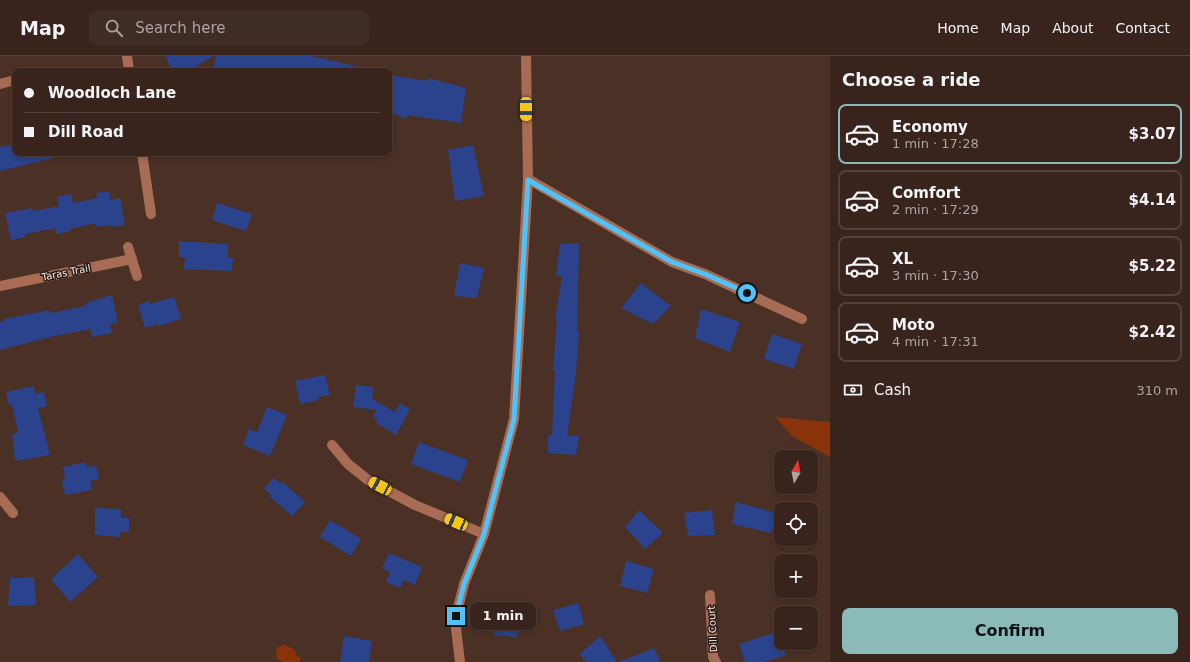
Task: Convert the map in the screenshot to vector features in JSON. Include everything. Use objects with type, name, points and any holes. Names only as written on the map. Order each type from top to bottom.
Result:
[{"type":"street","points":[[127,56],[129,68]]},
{"type":"street","points":[[460,662],[456,616],[464,584],[484,534],[514,419],[528,180],[526,56]]},
{"type":"street","points":[[0,84],[11,82]]},
{"type":"street","points":[[142,156],[151,214]]},
{"type":"street","points":[[528,180],[672,262],[705,274],[802,319]]},
{"type":"street","points":[[128,247],[136,276]]},
{"type":"street","name":"Taras Trail","points":[[0,286],[132,260]]},
{"type":"street","points":[[332,445],[348,464],[368,480],[415,505],[484,534]]},
{"type":"street","points":[[0,497],[13,514]]},
{"type":"street","name":"Dill Court","points":[[710,595],[714,657],[716,662]]},
{"type":"shaded area","points":[[775,417],[830,422],[830,457],[818,450],[792,436]]},
{"type":"shaded area","points":[[284,645],[294,649],[297,656],[301,658],[299,662],[283,662],[277,659],[276,652],[278,647]]},
{"type":"building","points":[[165,56],[213,56],[194,68],[171,68]]},
{"type":"building","points":[[216,56],[311,56],[355,66],[355,68],[214,68]]},
{"type":"building","points":[[392,75],[428,81],[428,78],[466,88],[461,123],[407,115],[406,119],[392,113]]},
{"type":"building","points":[[12,145],[12,156],[53,156],[53,158],[0,171],[0,147]]},
{"type":"building","points":[[473,145],[484,196],[455,201],[448,150]]},
{"type":"building","points":[[109,191],[111,200],[120,198],[125,225],[96,227],[96,223],[56,234],[55,228],[25,234],[26,237],[11,240],[5,213],[32,208],[33,211],[59,206],[57,197],[71,194],[73,203],[97,198],[96,193]]},
{"type":"building","points":[[217,203],[252,214],[246,231],[212,220]]},
{"type":"building","points":[[179,241],[228,244],[228,257],[233,258],[232,271],[184,269],[185,257],[179,257]]},
{"type":"building","points":[[579,243],[577,333],[579,332],[576,373],[567,436],[579,436],[576,455],[548,453],[548,435],[552,435],[555,371],[553,371],[557,319],[555,319],[562,276],[556,275],[560,244]]},
{"type":"building","points":[[460,263],[484,268],[477,298],[454,296]]},
{"type":"building","points":[[641,283],[671,306],[653,324],[621,308]]},
{"type":"building","points":[[112,295],[118,323],[110,324],[112,333],[92,337],[91,329],[54,336],[0,350],[0,322],[4,321],[4,319],[49,310],[50,313],[86,306],[86,303]]},
{"type":"building","points":[[174,297],[181,319],[159,326],[158,324],[145,328],[138,305],[149,301],[150,304]]},
{"type":"building","points":[[701,309],[740,322],[730,352],[695,338]]},
{"type":"building","points":[[772,334],[802,344],[794,369],[764,359]]},
{"type":"building","points":[[325,375],[330,395],[318,397],[319,400],[300,404],[295,381]]},
{"type":"building","points":[[356,385],[374,387],[372,399],[395,412],[400,403],[410,409],[396,435],[376,423],[378,420],[373,417],[376,410],[353,407]]},
{"type":"building","points":[[34,386],[35,394],[44,392],[47,406],[38,408],[50,455],[15,461],[12,434],[18,433],[12,405],[9,405],[6,392]]},
{"type":"building","points":[[267,407],[287,415],[270,456],[243,445],[249,429],[257,432]]},
{"type":"building","points":[[419,442],[468,460],[460,482],[411,464]]},
{"type":"building","points":[[86,462],[87,467],[96,466],[99,479],[90,481],[92,490],[65,495],[62,480],[65,479],[63,467]]},
{"type":"building","points":[[274,478],[281,484],[283,482],[305,502],[292,516],[270,497],[271,495],[264,488]]},
{"type":"building","points":[[736,502],[774,512],[774,521],[771,533],[732,524]]},
{"type":"building","points":[[95,508],[121,509],[121,518],[129,518],[129,532],[120,532],[120,537],[95,535]]},
{"type":"building","points":[[639,510],[663,533],[645,549],[625,527]]},
{"type":"building","points":[[712,510],[715,535],[688,536],[684,513]]},
{"type":"building","points":[[330,520],[361,539],[351,556],[320,537]]},
{"type":"building","points":[[389,553],[422,567],[415,585],[404,580],[400,588],[386,582],[390,572],[382,568]]},
{"type":"building","points":[[78,554],[98,577],[70,602],[51,579]]},
{"type":"building","points":[[626,561],[654,569],[647,593],[620,586]]},
{"type":"building","points":[[34,577],[36,605],[8,606],[10,578]]},
{"type":"building","points":[[578,603],[584,624],[560,631],[553,610]]},
{"type":"building","points":[[499,607],[520,610],[517,637],[494,635]]},
{"type":"building","points":[[774,633],[774,650],[785,650],[786,655],[764,662],[745,662],[739,644]]},
{"type":"building","points":[[344,636],[372,641],[369,662],[340,662]]},
{"type":"building","points":[[600,636],[617,662],[586,662],[580,654]]},
{"type":"building","points":[[654,648],[661,662],[621,662],[621,661]]},
{"type":"route","points":[[456,616],[464,584],[484,534],[514,419],[528,180],[672,262],[705,274],[747,293]]}]
